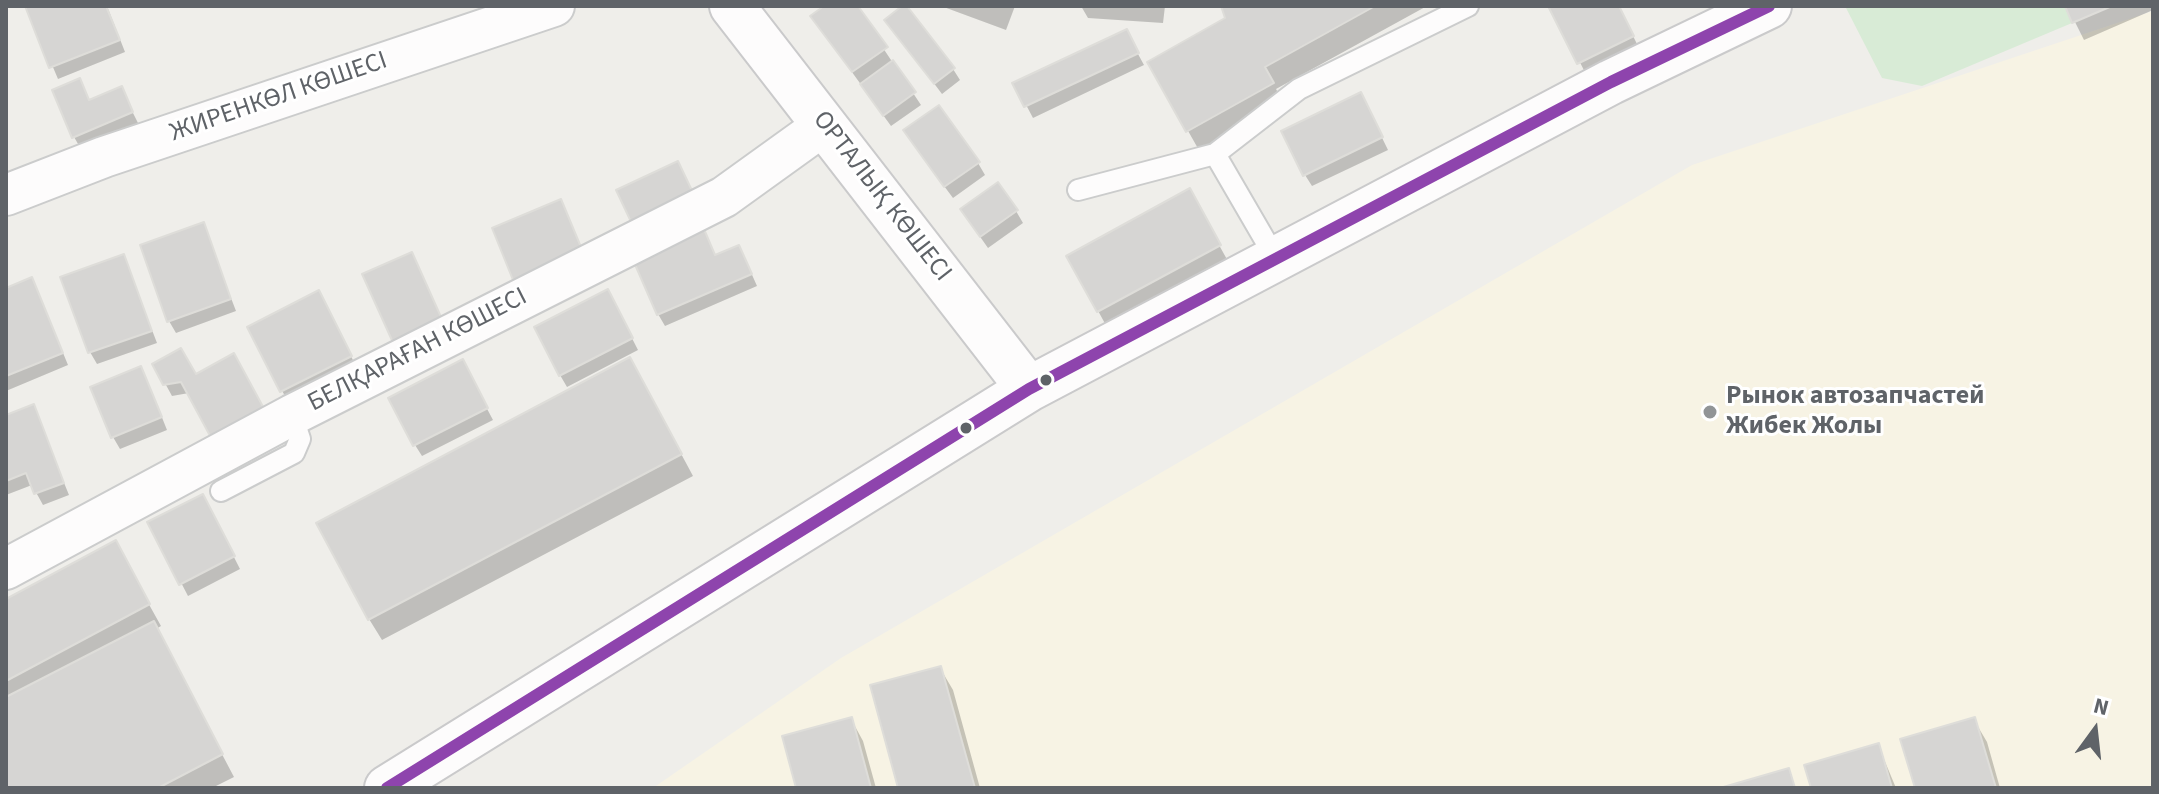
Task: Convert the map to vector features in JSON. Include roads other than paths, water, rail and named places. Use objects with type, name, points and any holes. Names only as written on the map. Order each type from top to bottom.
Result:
[{"type":"main road","name":"ОРТАЛЫҚ КӨШЕСІ","points":[[732,6],[1029,389]]},
{"type":"main road","points":[[387,788],[1029,389],[1611,82],[1769,6]]},
{"type":"street","name":"ЖИРЕНКӨЛ КӨШЕСІ","points":[[6,195],[104,157],[554,6]]},
{"type":"street","name":"БЕЛҚАРАҒАН КӨШЕСІ","points":[[6,569],[292,415],[724,197],[824,125]]},
{"type":"lane","points":[[1078,190],[1215,154],[1299,89],[1468,6]]},
{"type":"lane","points":[[1215,154],[1276,259]]},
{"type":"lane","points":[[221,491],[294,453],[300,439],[292,415]]},
{"type":"place","name":"Рынок автозапчастей Жибек Жолы","points":[[1710,412]]}]
